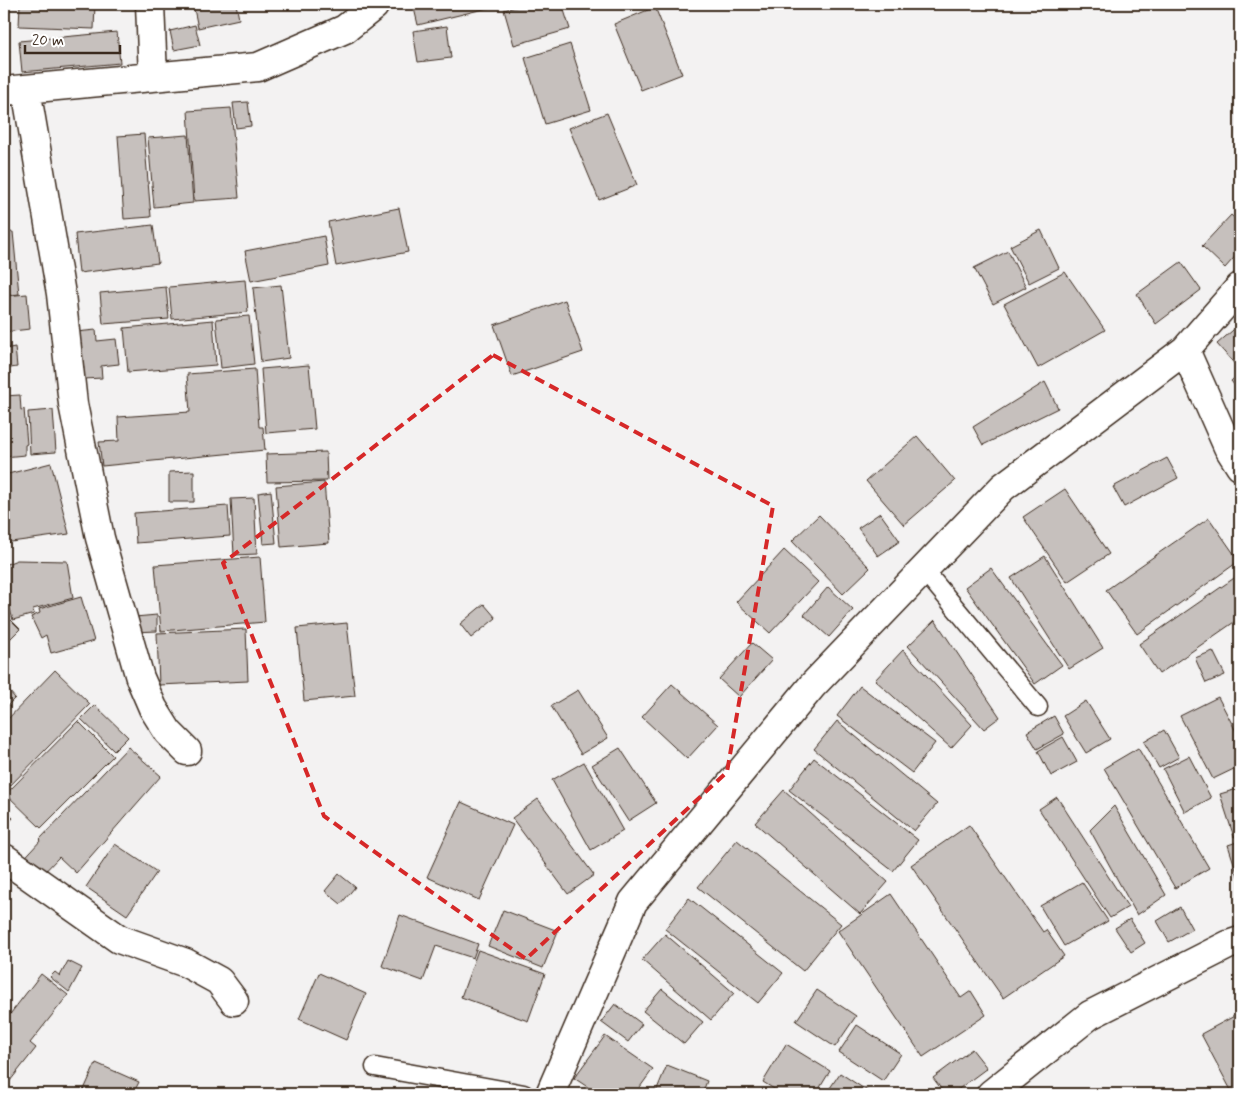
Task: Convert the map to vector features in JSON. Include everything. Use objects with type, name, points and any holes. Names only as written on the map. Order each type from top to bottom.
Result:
[{"type":"street","points":[[150,4],[153,77]]},
{"type":"street","points":[[187,751],[168,732],[150,701],[140,678],[100,538],[73,404],[61,294],[15,90],[258,66],[345,28],[376,4]]},
{"type":"street","points":[[550,1094],[633,902],[812,686],[1003,487],[1185,350],[1240,287]]},
{"type":"street","points":[[1185,350],[1228,447],[1240,466]]},
{"type":"street","points":[[4,858],[120,939],[186,963],[220,981],[234,1001]]},
{"type":"street","points":[[991,1094],[1090,1015],[1240,941]]},
{"type":"lane","points":[[923,569],[1038,707]]},
{"type":"lane","points":[[375,1067],[524,1094]]},
{"type":"highlighted area","points":[[493,355],[773,506],[727,772],[526,959],[324,816],[223,563]]},
{"type":"building","points":[[20,4],[95,4],[94,29],[19,26]]},
{"type":"building","points":[[193,4],[236,4],[239,19],[198,28]]},
{"type":"building","points":[[413,4],[504,4],[418,25]]},
{"type":"building","points":[[527,4],[562,4],[570,29],[514,45],[504,10]]},
{"type":"building","points":[[655,7],[682,74],[641,90],[614,24]]},
{"type":"building","points":[[195,25],[200,45],[174,50],[170,31]]},
{"type":"building","points":[[447,26],[451,58],[418,62],[413,31]]},
{"type":"building","points":[[117,32],[120,63],[22,72],[19,41]]},
{"type":"building","points":[[570,44],[591,110],[545,124],[525,58]]},
{"type":"building","points":[[248,102],[251,126],[236,128],[233,103]]},
{"type":"building","points":[[231,108],[239,198],[194,201],[188,111]]},
{"type":"building","points":[[607,113],[637,185],[599,200],[569,128]]},
{"type":"building","points":[[144,134],[151,217],[124,219],[118,136]]},
{"type":"building","points":[[188,135],[193,203],[154,207],[148,138]]},
{"type":"building","points":[[4,177],[7,208],[4,208]]},
{"type":"building","points":[[399,208],[408,252],[336,266],[328,222]]},
{"type":"building","points":[[1231,215],[1240,223],[1240,251],[1225,268],[1202,246]]},
{"type":"building","points":[[153,225],[158,263],[79,273],[75,234]]},
{"type":"building","points":[[1041,230],[1059,268],[1029,283],[1010,246]]},
{"type":"building","points":[[13,232],[19,294],[4,296],[4,233]]},
{"type":"building","points":[[324,236],[329,266],[251,281],[245,251]]},
{"type":"building","points":[[1008,251],[1026,287],[993,304],[974,268]]},
{"type":"building","points":[[1181,262],[1201,290],[1156,324],[1137,294]]},
{"type":"building","points":[[1065,272],[1105,330],[1038,368],[1004,304]]},
{"type":"building","points":[[245,280],[248,312],[172,319],[169,287]]},
{"type":"building","points":[[281,285],[289,358],[261,362],[253,288]]},
{"type":"building","points":[[166,287],[169,319],[103,324],[100,293]]},
{"type":"building","points":[[27,294],[30,329],[4,332],[4,296]]},
{"type":"building","points":[[565,300],[583,352],[512,376],[494,325]]},
{"type":"building","points":[[249,316],[254,364],[221,368],[216,319]]},
{"type":"building","points":[[213,320],[216,365],[128,372],[124,328]]},
{"type":"building","points":[[1240,324],[1240,368],[1239,369],[1217,344]]},
{"type":"building","points":[[96,330],[97,341],[116,339],[119,364],[101,366],[102,378],[84,379],[76,332]]},
{"type":"building","points":[[15,347],[17,367],[4,369],[4,349]]},
{"type":"building","points":[[309,365],[315,429],[266,433],[261,369]]},
{"type":"building","points":[[255,369],[259,427],[263,427],[265,450],[102,466],[99,442],[119,441],[118,417],[190,412],[187,374]]},
{"type":"building","points":[[1240,373],[1240,392],[1231,381]]},
{"type":"building","points":[[1045,382],[1058,408],[983,445],[973,427]]},
{"type":"building","points":[[20,395],[21,410],[24,409],[27,444],[25,445],[25,455],[4,457],[4,396]]},
{"type":"building","points":[[53,410],[56,452],[30,454],[28,412]]},
{"type":"building","points":[[917,436],[955,481],[904,525],[866,481]]},
{"type":"building","points":[[326,452],[327,481],[267,482],[266,454]]},
{"type":"building","points":[[1167,458],[1178,478],[1124,507],[1113,487]]},
{"type":"building","points":[[51,463],[69,534],[4,543],[4,475]]},
{"type":"building","points":[[194,471],[194,502],[169,502],[169,472]]},
{"type":"building","points":[[324,482],[329,543],[281,547],[276,486]]},
{"type":"building","points":[[1065,489],[1109,554],[1067,582],[1023,517]]},
{"type":"building","points":[[271,491],[276,543],[263,544],[258,493]]},
{"type":"building","points":[[254,498],[257,554],[234,555],[231,499]]},
{"type":"building","points":[[228,506],[230,536],[136,543],[134,513]]},
{"type":"building","points":[[880,513],[900,541],[878,556],[858,528]]},
{"type":"building","points":[[819,515],[870,568],[843,594],[792,541]]},
{"type":"building","points":[[1209,518],[1239,561],[1137,634],[1106,590]]},
{"type":"building","points":[[784,550],[818,582],[770,633],[736,602]]},
{"type":"building","points":[[1045,556],[1103,648],[1069,669],[1011,578]]},
{"type":"building","points":[[260,557],[265,622],[161,631],[155,565]]},
{"type":"building","points":[[17,560],[67,561],[73,598],[33,609],[34,614],[13,620],[4,588],[4,565]]},
{"type":"building","points":[[991,568],[1062,665],[1035,684],[965,587]]},
{"type":"building","points":[[1240,574],[1240,618],[1159,674],[1139,644]]},
{"type":"building","points":[[828,587],[853,610],[829,637],[804,615]]},
{"type":"building","points":[[81,597],[94,641],[51,653],[46,635],[41,638],[31,617],[40,613],[39,609]]},
{"type":"building","points":[[484,604],[496,618],[471,638],[460,624]]},
{"type":"building","points":[[4,613],[20,629],[4,645]]},
{"type":"building","points":[[157,615],[157,631],[135,632],[135,617]]},
{"type":"building","points":[[935,620],[1000,717],[984,729],[908,646]]},
{"type":"building","points":[[347,623],[355,696],[304,701],[297,628]]},
{"type":"building","points":[[246,629],[248,681],[159,685],[157,633]]},
{"type":"building","points":[[752,643],[772,660],[739,697],[719,679]]},
{"type":"building","points":[[903,650],[972,725],[951,748],[875,680]]},
{"type":"building","points":[[1213,651],[1225,675],[1206,683],[1195,658]]},
{"type":"building","points":[[55,670],[90,704],[4,792],[4,723]]},
{"type":"building","points":[[672,684],[718,725],[687,759],[642,717]]},
{"type":"building","points":[[4,685],[15,698],[4,709]]},
{"type":"building","points":[[860,686],[935,743],[912,773],[837,716]]},
{"type":"building","points":[[578,690],[608,738],[581,754],[551,706]]},
{"type":"building","points":[[1218,697],[1240,739],[1240,766],[1213,779],[1180,716]]},
{"type":"building","points":[[1086,701],[1110,739],[1086,753],[1063,716]]},
{"type":"building","points":[[95,705],[128,737],[114,751],[81,719]]},
{"type":"building","points":[[1054,716],[1064,734],[1037,749],[1027,732]]},
{"type":"building","points":[[78,721],[113,756],[41,828],[6,794]]},
{"type":"building","points":[[837,721],[937,804],[914,831],[814,749]]},
{"type":"building","points":[[1164,730],[1179,757],[1159,768],[1144,742]]},
{"type":"building","points":[[1063,737],[1077,762],[1051,776],[1038,751]]},
{"type":"building","points":[[128,747],[161,776],[76,873],[59,857],[36,881],[19,864],[40,839]]},
{"type":"building","points":[[620,748],[656,803],[628,821],[592,765]]},
{"type":"building","points":[[1138,748],[1209,868],[1175,888],[1104,768]]},
{"type":"building","points":[[1189,756],[1211,798],[1185,812],[1163,769]]},
{"type":"building","points":[[814,758],[918,840],[893,871],[789,790]]},
{"type":"building","points":[[584,762],[623,831],[591,850],[552,780]]},
{"type":"building","points":[[1240,788],[1240,835],[1234,837],[1220,794]]},
{"type":"building","points":[[784,790],[888,882],[860,914],[755,823]]},
{"type":"building","points":[[1057,797],[1128,907],[1110,918],[1039,809]]},
{"type":"building","points":[[538,799],[594,875],[568,894],[512,818]]},
{"type":"building","points":[[461,802],[513,825],[479,900],[427,877]]},
{"type":"building","points":[[1114,806],[1166,895],[1137,915],[1090,830]]},
{"type":"building","points":[[4,810],[13,818],[4,828]]},
{"type":"building","points":[[969,825],[1043,932],[1046,930],[1064,956],[1003,998],[911,865]]},
{"type":"building","points":[[737,840],[841,924],[803,971],[698,887]]},
{"type":"building","points":[[1240,841],[1240,882],[1228,845]]},
{"type":"building","points":[[115,844],[157,872],[127,915],[86,887]]},
{"type":"building","points":[[339,874],[355,887],[341,904],[325,891]]},
{"type":"building","points":[[1082,882],[1108,921],[1064,946],[1040,906]]},
{"type":"building","points":[[891,894],[961,998],[971,991],[986,1015],[923,1057],[838,931]]},
{"type":"building","points":[[689,898],[783,973],[758,1003],[665,929]]},
{"type":"building","points":[[1180,907],[1192,929],[1169,942],[1157,921]]},
{"type":"building","points":[[503,910],[558,931],[543,968],[488,946]]},
{"type":"building","points":[[400,915],[478,944],[473,958],[436,946],[423,981],[382,966]]},
{"type":"building","points":[[1130,919],[1145,943],[1131,952],[1115,928]]},
{"type":"building","points":[[665,934],[734,993],[711,1020],[642,960]]},
{"type":"building","points":[[478,950],[545,974],[528,1021],[461,997]]},
{"type":"building","points":[[68,961],[82,968],[69,992],[50,977],[55,972],[60,976]]},
{"type":"building","points":[[319,973],[366,994],[346,1040],[299,1019]]},
{"type":"building","points":[[41,974],[68,995],[30,1043],[36,1048],[6,1086],[4,1085],[4,1022]]},
{"type":"building","points":[[662,989],[703,1022],[684,1044],[643,1011]]},
{"type":"building","points":[[817,990],[856,1016],[835,1047],[796,1021]]},
{"type":"building","points":[[615,1004],[642,1024],[628,1042],[601,1022]]},
{"type":"building","points":[[1240,1013],[1240,1094],[1233,1094],[1201,1034]]},
{"type":"building","points":[[857,1025],[901,1054],[883,1081],[839,1052]]},
{"type":"building","points":[[605,1036],[653,1069],[635,1094],[598,1094],[574,1078]]},
{"type":"building","points":[[786,1044],[830,1071],[816,1094],[782,1094],[763,1082]]},
{"type":"building","points":[[972,1049],[987,1068],[952,1094],[945,1094],[933,1078]]},
{"type":"building","points":[[96,1063],[139,1082],[133,1094],[82,1094]]},
{"type":"building","points":[[667,1065],[707,1081],[702,1094],[655,1094]]},
{"type":"building","points":[[840,1073],[872,1094],[826,1094]]}]
